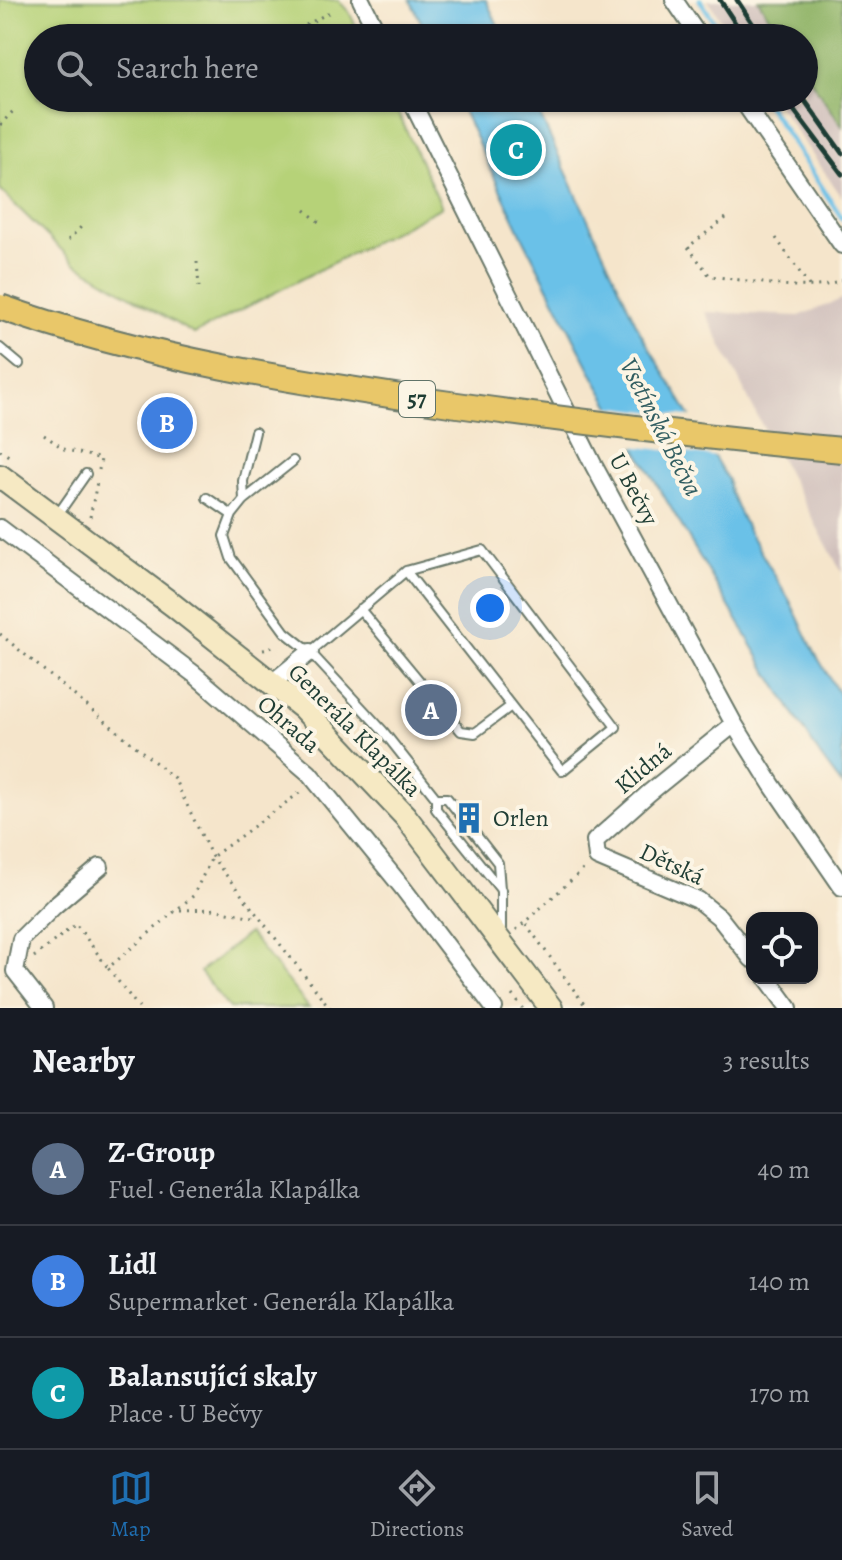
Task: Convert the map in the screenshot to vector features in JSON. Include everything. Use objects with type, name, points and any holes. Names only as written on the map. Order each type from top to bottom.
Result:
[{"type":"main road","name":"57","points":[[0,307],[140,349],[252,374],[556,418],[842,450]]},
{"type":"street","points":[[361,0],[373,24]]},
{"type":"street","points":[[674,0],[690,24]]},
{"type":"street","name":"U Bečvy","points":[[417,112],[594,466],[734,724],[842,887]]},
{"type":"street","points":[[751,112],[842,245]]},
{"type":"street","name":"Generála Klapálka","points":[[0,476],[303,708],[405,816],[551,1008]]},
{"type":"street","name":"Ohrada","points":[[0,528],[194,674],[309,773],[402,887],[494,1008]]},
{"type":"street","points":[[272,683],[310,652]]},
{"type":"street","name":"Klidná","points":[[597,857],[595,841],[734,724]]},
{"type":"street","name":"Dětská","points":[[597,857],[698,900],[719,917],[746,951]]},
{"type":"street","points":[[44,1008],[15,971],[21,939],[100,867]]},
{"type":"street","points":[[771,984],[789,1008]]},
{"type":"lane","points":[[0,348],[19,364]]},
{"type":"lane","points":[[244,500],[243,481],[255,432]]},
{"type":"lane","points":[[293,461],[244,500],[232,515],[224,536],[231,558],[285,632],[310,652],[383,731],[436,798],[436,809],[501,890]]},
{"type":"lane","points":[[56,517],[86,474]]},
{"type":"lane","points":[[207,498],[232,515]]},
{"type":"lane","points":[[310,652],[406,571],[482,550],[616,727],[562,771],[406,571]]},
{"type":"lane","points":[[360,609],[461,731],[475,733],[511,706]]},
{"type":"lane","points":[[436,798],[447,798],[498,863],[501,943]]},
{"type":"path","points":[[308,24],[330,12]]},
{"type":"path","points":[[0,125],[16,108]]},
{"type":"path","points":[[305,210],[320,223]]},
{"type":"path","points":[[726,218],[688,247],[710,276],[810,287],[834,285],[842,280]]},
{"type":"path","points":[[68,240],[83,225]]},
{"type":"path","points":[[776,238],[810,287]]},
{"type":"path","points":[[197,262],[199,287]]},
{"type":"path","points":[[0,634],[174,778],[212,857],[330,1008]]},
{"type":"path","points":[[108,968],[180,910],[193,896],[212,857],[315,782]]},
{"type":"path","points":[[501,943],[597,857]]},
{"type":"path","points":[[180,910],[212,909],[261,919]]},
{"type":"path","points":[[525,922],[587,1008]]},
{"type":"path","points":[[15,971],[76,924],[139,1008]]},
{"type":"path","points":[[512,995],[523,1008]]},
{"type":"shaded area","points":[[708,0],[758,0],[774,24],[724,24]]},
{"type":"shaded area","points":[[818,91],[842,126],[842,197],[783,112],[818,112]]},
{"type":"shaded area","points":[[842,299],[842,573],[705,312],[799,316]]},
{"type":"green space","points":[[0,0],[338,0],[355,24],[24,24],[24,112],[398,112],[442,207],[194,334],[75,263],[0,190]]},
{"type":"green space","points":[[758,0],[842,0],[842,126],[818,91],[818,24],[774,24]]},
{"type":"green space","points":[[249,933],[309,1008],[229,1008],[200,972]]},
{"type":"water","points":[[410,0],[486,0],[497,24],[422,24]]},
{"type":"water","name":"Vsetínská Bečva","points":[[464,112],[538,112],[640,332],[728,480],[730,492],[747,529],[790,601],[842,699],[842,785],[766,669],[596,381]]},
{"type":"pier","points":[[606,406],[695,417],[719,457],[631,446]]},
{"type":"waterway","points":[[700,0],[716,24]]},
{"type":"waterway","points":[[772,112],[842,218]]},
{"type":"railway","points":[[720,0],[736,24]]},
{"type":"railway","points":[[737,0],[753,24]]},
{"type":"railway","points":[[796,112],[842,174]]},
{"type":"railway","points":[[813,112],[842,153]]},
{"type":"place","name":"Balansující skaly","points":[[516,150]]},
{"type":"place","name":"Lidl","points":[[167,423]]},
{"type":"place","name":"Z-Group","points":[[431,710]]},
{"type":"place","name":"Orlen","points":[[469,818]]}]
